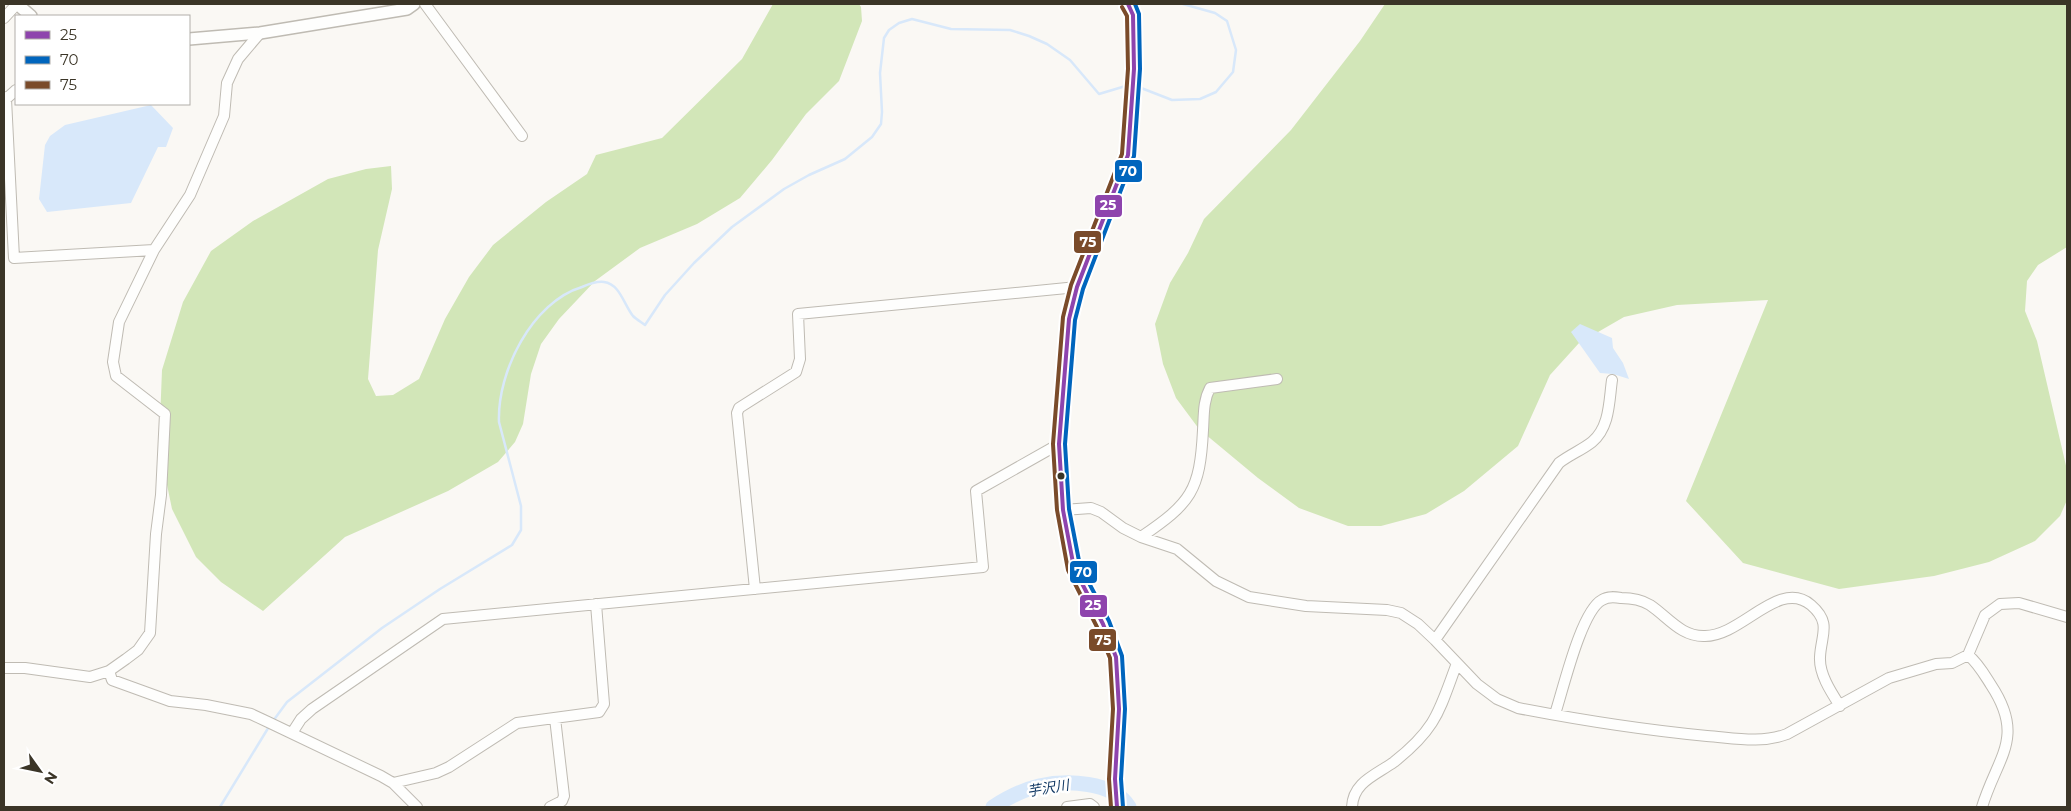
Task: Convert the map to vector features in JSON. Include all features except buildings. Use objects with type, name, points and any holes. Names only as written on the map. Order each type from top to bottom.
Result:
[{"type":"street","points":[[4,18],[17,4],[30,15]]},
{"type":"street","points":[[190,39],[260,33],[406,9],[414,4]]},
{"type":"street","points":[[425,4],[522,136]]},
{"type":"street","points":[[1116,806],[1115,782],[1119,710],[1116,658],[1103,624],[1074,568],[1063,510],[1060,444],[1069,319],[1077,287],[1128,155],[1134,79],[1133,15],[1128,4]]},
{"type":"street","points":[[4,668],[25,668],[90,677],[109,671],[138,650],[150,633],[156,534],[161,495],[165,414],[116,376],[114,362],[119,322],[154,250],[190,195],[224,116],[226,82],[238,59],[260,33]]},
{"type":"street","points":[[5,98],[14,258],[154,250]]},
{"type":"street","points":[[755,589],[737,413],[738,408],[796,372],[800,359],[798,314],[1077,287]]},
{"type":"street","points":[[1141,537],[1172,516],[1186,501],[1194,488],[1203,439],[1204,401],[1210,388],[1277,379]]},
{"type":"street","points":[[1435,640],[1559,463],[1570,454],[1592,443],[1600,435],[1607,422],[1612,380]]},
{"type":"street","points":[[290,732],[312,709],[443,619],[983,567],[976,491],[1060,444]]},
{"type":"street","points":[[1063,510],[1091,508],[1110,517],[1123,528],[1141,537],[1177,549],[1216,581],[1249,597],[1306,606],[1395,611],[1409,617],[1435,640],[1477,684],[1503,702],[1518,708],[1665,732],[1766,740],[1787,734],[1889,678],[1936,664],[1952,663],[1968,655],[1985,615],[2000,604],[2024,604],[2067,617]]},
{"type":"street","points":[[1555,714],[1585,623],[1595,606],[1602,599],[1610,597],[1628,598],[1648,604],[1683,631],[1692,635],[1706,636],[1724,632],[1738,625],[1777,600],[1789,596],[1798,597],[1817,610],[1824,624],[1824,640],[1820,657],[1822,670],[1830,690],[1840,706]]},
{"type":"street","points":[[394,783],[436,773],[449,767],[517,723],[599,712],[604,704],[596,604]]},
{"type":"street","points":[[1968,655],[1976,662],[1997,694],[2007,717],[2006,744],[2000,766],[1982,807]]},
{"type":"street","points":[[1352,807],[1355,792],[1364,781],[1414,746],[1435,721],[1442,707],[1456,663]]},
{"type":"street","points":[[109,671],[112,680],[154,697],[251,714],[270,722],[394,783],[417,807]]},
{"type":"street","points":[[550,807],[562,801],[564,796],[555,718]]},
{"type":"street","points":[[1067,807],[1090,804],[1094,807]]},
{"type":"green space","points":[[773,4],[859,4],[862,21],[839,81],[806,114],[772,160],[740,198],[697,224],[640,248],[595,281],[559,319],[541,344],[531,374],[523,424],[515,442],[498,462],[448,491],[345,537],[263,611],[221,582],[196,557],[172,509],[159,446],[162,370],[183,302],[211,251],[253,221],[328,179],[366,169],[391,166],[392,189],[378,250],[368,379],[376,396],[393,395],[419,379],[445,319],[469,277],[493,245],[546,202],[587,174],[596,155],[662,138],[742,59]]},
{"type":"green space","points":[[1385,4],[2067,4],[2067,247],[2038,265],[2027,281],[2025,311],[2037,341],[2067,470],[2067,500],[2060,516],[2035,541],[1989,562],[1934,576],[1839,589],[1743,563],[1686,501],[1768,300],[1677,305],[1624,317],[1579,343],[1550,375],[1518,446],[1464,491],[1426,514],[1381,526],[1348,526],[1299,508],[1258,478],[1199,429],[1176,398],[1163,364],[1155,324],[1170,283],[1188,253],[1204,219],[1291,130],[1360,41]]},
{"type":"water","points":[[151,105],[173,128],[166,147],[158,147],[131,203],[47,212],[39,199],[45,145],[50,136],[65,125]]},
{"type":"water","points":[[1580,324],[1612,338],[1613,348],[1623,363],[1629,379],[1613,374],[1600,373],[1571,332]]},
{"type":"waterway","points":[[1136,86],[1172,100],[1200,99],[1216,92],[1233,72],[1236,50],[1227,21],[1215,13],[1183,4]]},
{"type":"waterway","points":[[273,721],[287,702],[382,628],[440,589],[512,545],[521,530],[521,506],[499,422],[500,402],[511,361],[533,323],[548,307],[564,295],[596,282],[604,282],[618,291],[633,316],[645,325],[665,295],[694,263],[732,227],[784,189],[809,175],[845,159],[872,137],[881,124],[880,73],[884,38],[889,30],[899,23],[912,19],[951,29],[1010,30],[1047,44],[1070,60],[1099,94],[1129,85]]},
{"type":"waterway","points":[[220,807],[270,725]]},
{"type":"waterway","name":"芋沢川","points":[[993,807],[1009,797],[1027,790],[1039,786],[1062,783],[1088,784],[1101,787],[1122,798],[1129,807]]},
{"type":"transit line","name":"25","points":[[1117,807],[1115,779],[1119,709],[1116,657],[1103,624],[1074,568],[1063,510],[1059,444],[1069,319],[1077,287],[1128,155],[1134,69],[1133,15],[1128,4]]},
{"type":"transit line","name":"70","points":[[1123,807],[1121,779],[1125,709],[1122,656],[1109,621],[1080,566],[1069,509],[1065,444],[1075,320],[1083,289],[1134,156],[1140,69],[1139,14],[1135,4]]},
{"type":"transit line","name":"75","points":[[1111,807],[1109,779],[1113,709],[1110,658],[1097,627],[1068,570],[1057,510],[1053,444],[1063,317],[1071,285],[1122,154],[1128,69],[1127,16],[1122,7]]}]
